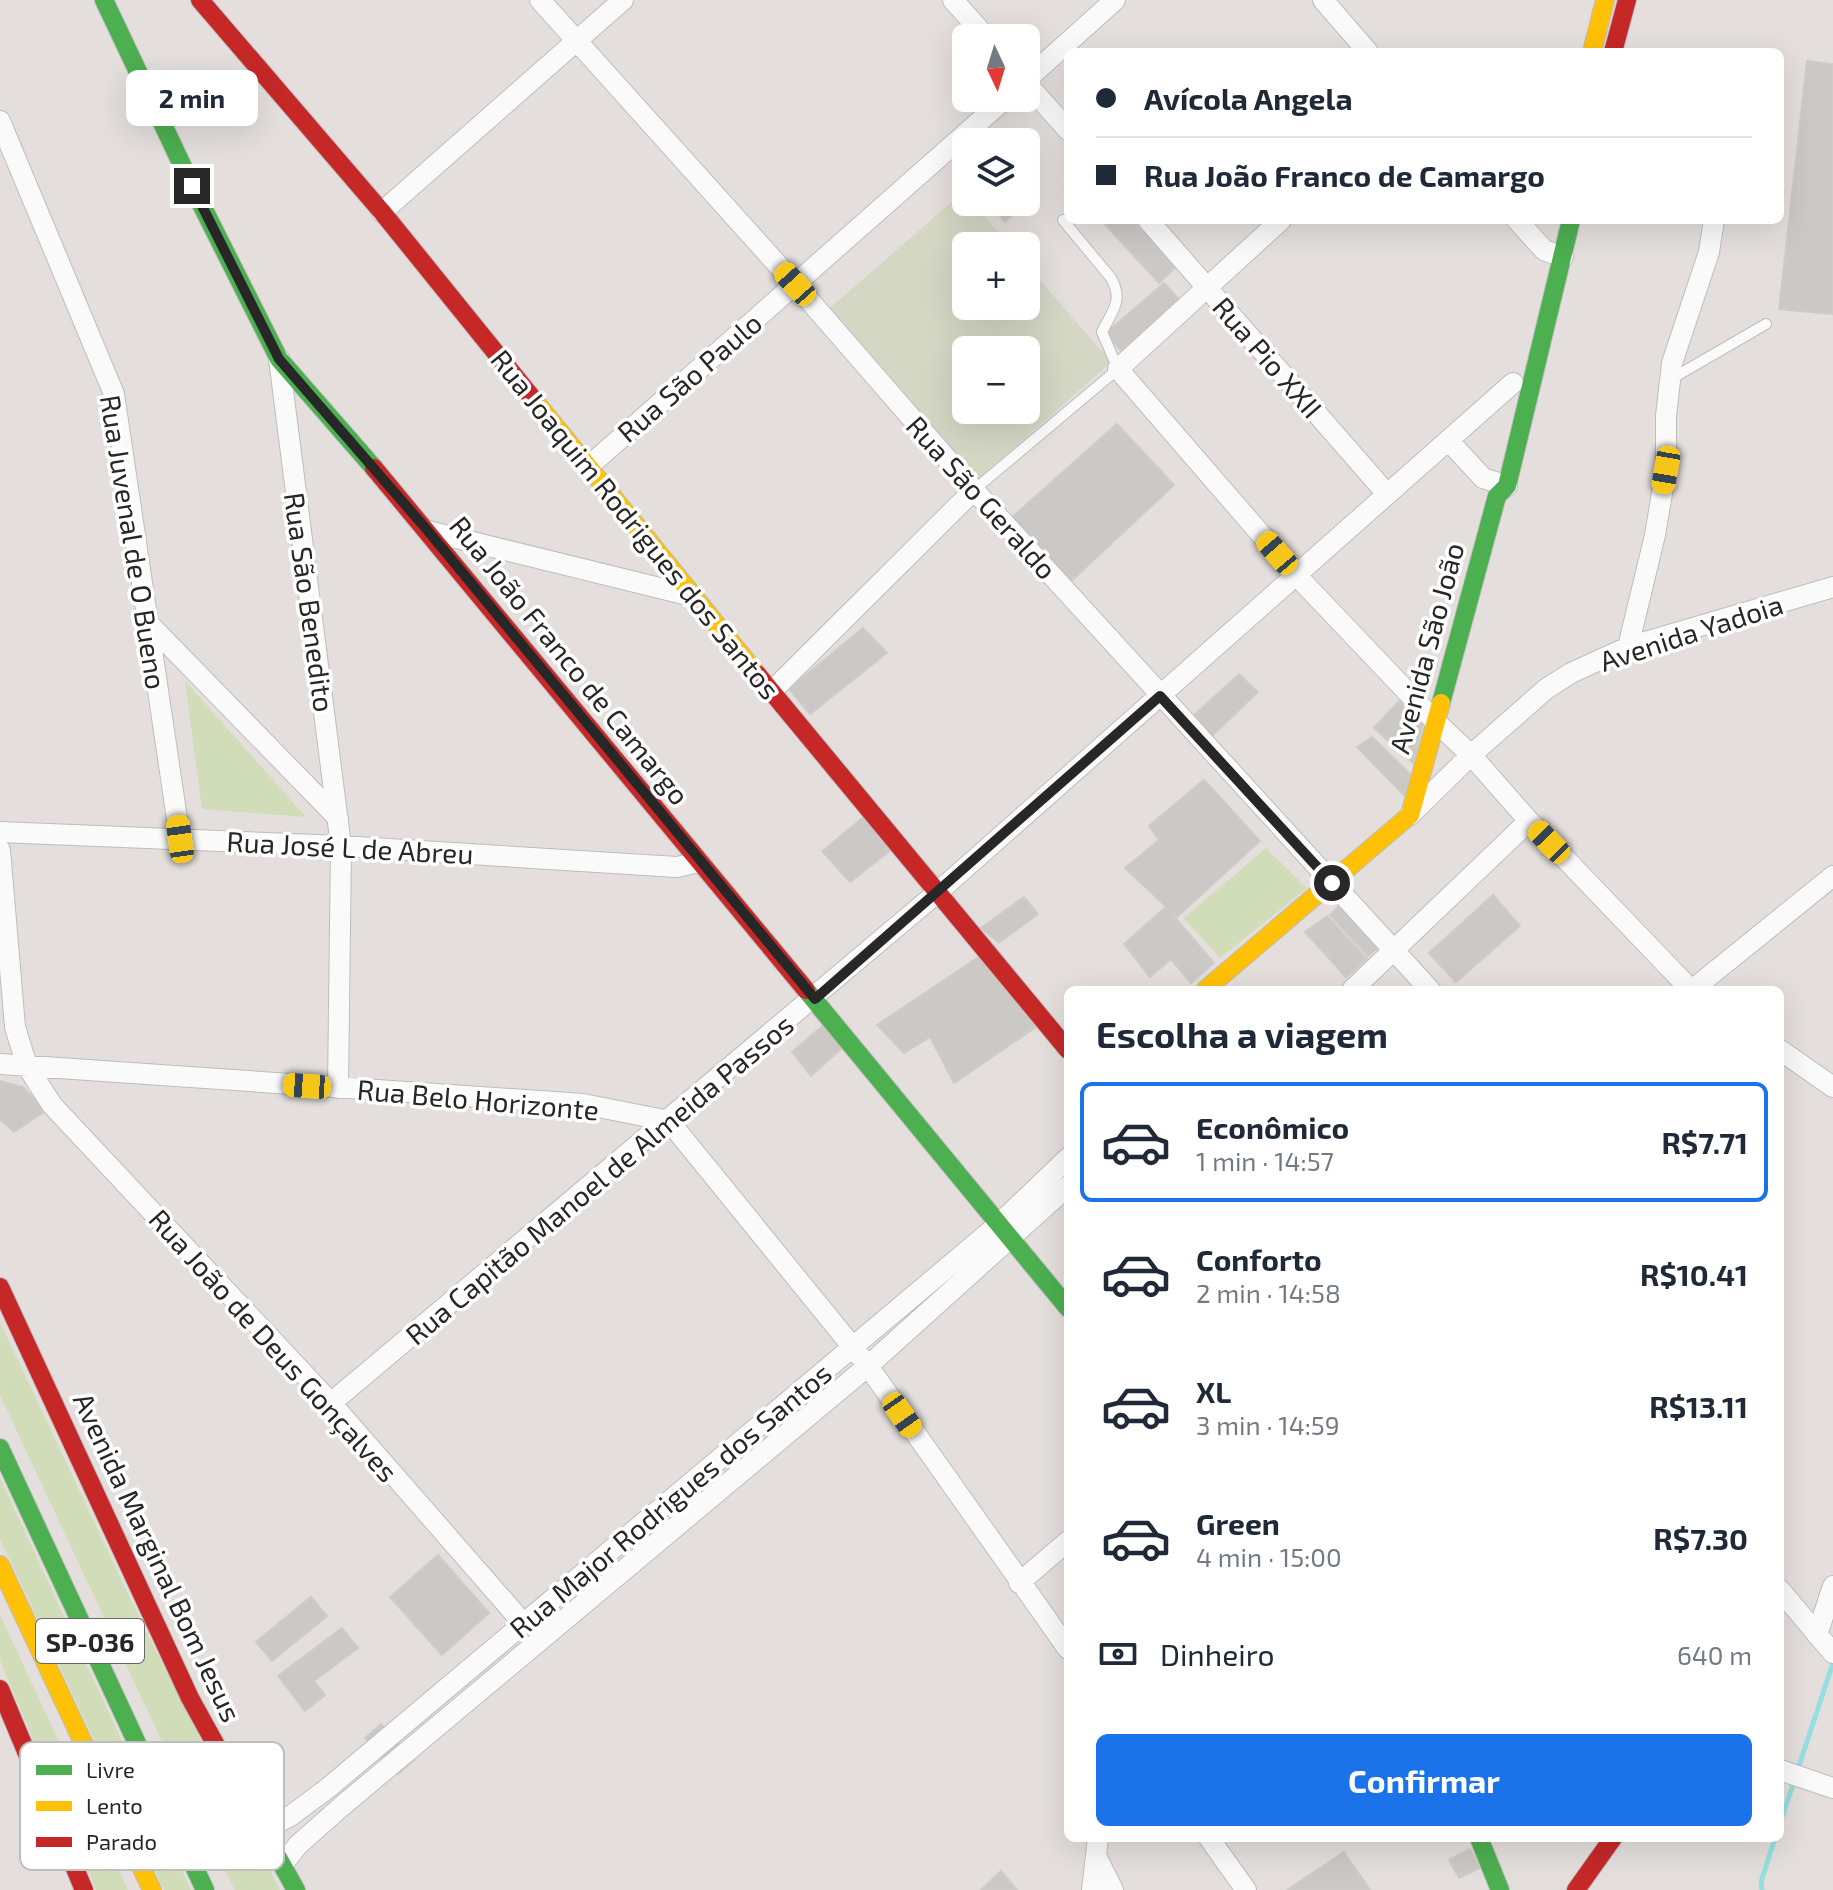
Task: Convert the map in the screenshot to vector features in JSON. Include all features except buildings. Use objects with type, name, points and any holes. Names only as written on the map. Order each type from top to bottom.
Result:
[{"type":"main road","name":"Rua João Franco de Camargo","points":[[104,0],[279,359],[428,531],[1064,1303]]},
{"type":"main road","name":"Rua Joaquim Rodrigues dos Santos","points":[[200,0],[382,212],[692,596],[1064,1045]]},
{"type":"main road","points":[[1593,48],[1605,0]]},
{"type":"main road","points":[[1614,48],[1627,0]]},
{"type":"main road","name":"Avenida São João","points":[[1410,815],[1499,488],[1549,252],[1568,224]]},
{"type":"main road","name":"Avenida São João","points":[[1499,488],[1513,383],[1531,309]]},
{"type":"main road","points":[[1210,986],[1410,815]]},
{"type":"main road","name":"Avenida Marginal Bom Jesus","points":[[0,1287],[190,1698],[215,1742]]},
{"type":"main road","name":"SP-036","points":[[0,1448],[136,1742]]},
{"type":"main road","name":"SP-036","points":[[0,1565],[83,1742]]},
{"type":"main road","points":[[0,1689],[22,1742]]},
{"type":"main road","points":[[1481,1842],[1500,1890]]},
{"type":"main road","points":[[1576,1890],[1610,1842]]},
{"type":"main road","name":"Avenida Marginal Bom Jesus","points":[[284,1866],[296,1890]]},
{"type":"main road","points":[[76,1870],[84,1890]]},
{"type":"main road","name":"SP-036","points":[[143,1870],[152,1890]]},
{"type":"main road","name":"SP-036","points":[[196,1870],[205,1890]]},
{"type":"main road","points":[[206,1870],[221,1890]]},
{"type":"street","name":"Rua São Geraldo","points":[[540,0],[795,284],[974,490],[1426,986]]},
{"type":"street","points":[[382,212],[623,0]]},
{"type":"street","points":[[953,0],[974,24]]},
{"type":"street","points":[[1040,68],[1115,0]]},
{"type":"street","points":[[1323,0],[1365,48]]},
{"type":"street","points":[[1040,97],[1064,125]]},
{"type":"street","name":"Rua São Paulo","points":[[589,466],[990,112]]},
{"type":"street","name":"Rua Juvenal de O Bueno","points":[[0,121],[114,394],[180,839]]},
{"type":"street","name":"Rua Pio XXII","points":[[1152,224],[1387,494]]},
{"type":"street","points":[[1276,224],[1118,369],[1297,576],[1688,986]]},
{"type":"street","points":[[1521,224],[1549,252]]},
{"type":"street","points":[[1628,647],[1655,535],[1666,470],[1666,416],[1672,363],[1709,252],[1713,224]]},
{"type":"street","name":"Rua São Benedito","points":[[279,359],[341,846]]},
{"type":"street","name":"Rua Capitão Manoel de Almeida Passos","points":[[331,1403],[815,999],[1513,383]]},
{"type":"street","points":[[1448,440],[1483,478],[1499,488]]},
{"type":"street","points":[[772,691],[974,490]]},
{"type":"street","points":[[428,531],[692,596]]},
{"type":"street","name":"Avenida Yadoia","points":[[1410,815],[1471,755],[1546,689],[1571,673],[1628,647],[1833,587]]},
{"type":"street","points":[[148,623],[338,818]]},
{"type":"street","points":[[1356,986],[1529,821]]},
{"type":"street","name":"Rua José L de Abreu","points":[[0,832],[341,846],[677,867],[699,862]]},
{"type":"street","points":[[338,1088],[341,846]]},
{"type":"street","name":"Rua João de Deus Gonçalves","points":[[0,850],[15,1027],[27,1066],[52,1105],[331,1403],[523,1623]]},
{"type":"street","points":[[1697,986],[1833,876]]},
{"type":"street","points":[[1784,1053],[1833,1087]]},
{"type":"street","name":"Rua Belo Horizonte","points":[[0,1064],[583,1104],[669,1121]]},
{"type":"street","points":[[669,1121],[868,1366],[1064,1644]]},
{"type":"street","name":"Rua Major Rodrigues dos Santos","points":[[284,1863],[298,1845],[342,1806],[868,1366],[1004,1230],[1064,1162]]},
{"type":"street","name":"Rua Major Rodrigues dos Santos","points":[[284,1819],[328,1788],[445,1691],[853,1347],[1004,1230],[1064,1189]]},
{"type":"street","points":[[1019,1583],[1064,1544]]},
{"type":"street","points":[[1817,1635],[1833,1586]]},
{"type":"street","points":[[1784,1595],[1833,1653]]},
{"type":"street","points":[[445,1691],[458,1709]]},
{"type":"street","points":[[1784,1771],[1833,1788]]},
{"type":"street","points":[[328,1788],[342,1806]]},
{"type":"street","points":[[1212,1842],[1246,1890]]},
{"type":"street","points":[[1092,1890],[1098,1848]]},
{"type":"street","points":[[1098,1848],[1113,1890]]},
{"type":"lane","points":[[974,490],[1118,369],[1102,332],[1118,298],[1117,289],[1066,224]]},
{"type":"lane","points":[[1669,380],[1766,324]]},
{"type":"green space","points":[[952,202],[952,216],[984,216],[998,232],[952,232],[952,320],[1040,320],[1040,280],[1111,362],[976,482],[829,309]]},
{"type":"green space","points":[[185,681],[306,817],[202,809]]},
{"type":"green space","points":[[1266,848],[1307,888],[1220,958],[1184,918]]},
{"type":"green space","points":[[0,1322],[145,1630],[203,1742],[162,1742],[0,1395]]},
{"type":"green space","points":[[0,1478],[122,1742],[95,1742],[0,1539]]},
{"type":"green space","points":[[0,1615],[59,1742],[34,1742],[0,1660]]},
{"type":"green space","points":[[88,1870],[119,1870],[128,1890],[96,1890]]},
{"type":"green space","points":[[155,1870],[182,1870],[191,1890],[164,1890]]},
{"type":"green space","points":[[225,1870],[270,1870],[280,1890],[235,1890]]},
{"type":"waterway","points":[[1797,1772],[1833,1663]]},
{"type":"waterway","points":[[1784,1811],[1794,1782]]},
{"type":"waterway","points":[[1762,1890],[1761,1882],[1774,1842]]},
{"type":"traffic: fast","points":[[104,0],[279,359],[374,468]]},
{"type":"traffic: fast","points":[[1441,703],[1497,496],[1507,486],[1570,224]]},
{"type":"traffic: fast","points":[[806,990],[1064,1303]]},
{"type":"traffic: fast","points":[[0,1448],[136,1742]]},
{"type":"traffic: fast","points":[[1481,1842],[1500,1890]]},
{"type":"traffic: fast","points":[[284,1868],[296,1890]]},
{"type":"traffic: fast","points":[[196,1870],[205,1890]]},
{"type":"traffic: slow","points":[[1593,48],[1605,0]]},
{"type":"traffic: slow","points":[[534,400],[757,674]]},
{"type":"traffic: slow","points":[[1210,986],[1410,815],[1441,703]]},
{"type":"traffic: slow","points":[[0,1565],[83,1742]]},
{"type":"traffic: slow","points":[[143,1870],[152,1890]]},
{"type":"traffic: jam","points":[[200,0],[382,212],[534,400]]},
{"type":"traffic: jam","points":[[1614,48],[1627,0]]},
{"type":"traffic: jam","points":[[374,468],[806,990]]},
{"type":"traffic: jam","points":[[757,674],[1064,1045]]},
{"type":"traffic: jam","points":[[0,1287],[190,1698],[214,1742]]},
{"type":"traffic: jam","points":[[0,1689],[22,1742]]},
{"type":"traffic: jam","points":[[1576,1890],[1610,1842]]},
{"type":"traffic: jam","points":[[76,1870],[84,1890]]},
{"type":"route","points":[[192,186],[279,359],[428,531],[815,999],[1160,696],[1332,883]]}]
